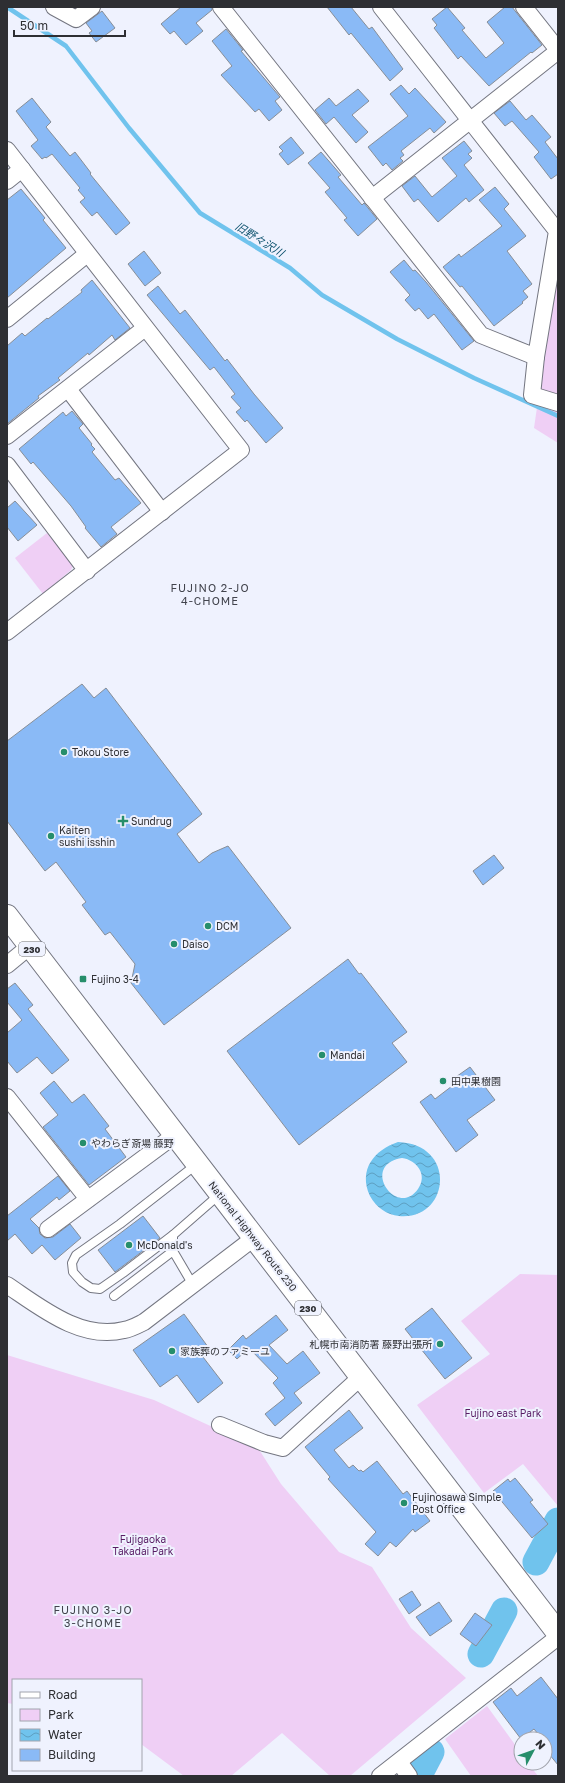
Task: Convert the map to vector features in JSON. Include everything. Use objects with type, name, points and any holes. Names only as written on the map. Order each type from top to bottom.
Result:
[{"type":"highway","name":"National Highway Route 230","points":[[7,916],[558,1633]]},
{"type":"street","points":[[54,7],[76,19],[92,7]]},
{"type":"street","points":[[381,7],[557,231],[536,357],[532,395],[558,403]]},
{"type":"street","points":[[372,198],[558,50],[524,7]]},
{"type":"street","points":[[223,8],[481,335],[536,357]]},
{"type":"street","points":[[7,150],[241,450],[7,632]]},
{"type":"street","points":[[7,181],[22,169]]},
{"type":"street","points":[[7,319],[87,254]]},
{"type":"street","points":[[7,436],[145,328]]},
{"type":"street","points":[[68,389],[162,512]]},
{"type":"street","points":[[7,465],[87,571]]},
{"type":"street","points":[[7,965],[30,946]]},
{"type":"street","points":[[7,1097],[88,1199]]},
{"type":"street","points":[[48,1229],[175,1135]]},
{"type":"street","points":[[7,1285],[68,1323],[88,1330],[105,1333],[124,1330],[144,1322],[254,1238]]},
{"type":"street","points":[[220,1425],[252,1438],[283,1448],[361,1377]]},
{"type":"street","points":[[380,1776],[558,1637]]},
{"type":"street","points":[[399,1762],[409,1776]]},
{"type":"lane","points":[[197,1164],[120,1224],[76,1255],[72,1263],[73,1272],[82,1282],[91,1288],[100,1288],[123,1273],[173,1235],[220,1194]]},
{"type":"lane","points":[[173,1235],[173,1251],[193,1285]]},
{"type":"lane","points":[[114,1296],[173,1251]]},
{"type":"green space","points":[[558,264],[558,443],[534,428]]},
{"type":"green space","points":[[47,533],[73,566],[71,570],[43,594],[15,558]]},
{"type":"green space","name":"Fujino east Park","points":[[520,1274],[558,1275],[558,1506],[523,1464],[484,1493],[417,1405],[490,1354],[461,1321]]},
{"type":"green space","name":"Fujigaoka Takadai Park","points":[[7,1355],[154,1400],[258,1448],[281,1484],[339,1552],[372,1567],[411,1628],[466,1678],[350,1776],[330,1776],[282,1733],[231,1776],[184,1776],[142,1745],[142,1679],[12,1679],[12,1704],[7,1703]]},
{"type":"green space","points":[[487,1706],[513,1742],[513,1771],[534,1771],[538,1776],[471,1776],[445,1739]]},
{"type":"water","points":[[398,1142],[417,1146],[431,1155],[438,1168],[440,1182],[437,1195],[429,1207],[416,1214],[399,1216],[390,1214],[379,1207],[370,1196],[366,1178],[370,1162],[382,1150]],"holes":[[[402,1158],[407,1159],[416,1165],[422,1179],[418,1189],[410,1197],[401,1198],[392,1194],[386,1187],[383,1179],[383,1170],[389,1163]]]},
{"type":"building","points":[[181,7],[212,7],[212,10],[196,23],[203,31],[186,45],[174,31],[170,34],[161,24]]},
{"type":"building","points":[[327,7],[351,7],[369,29],[372,27],[403,69],[390,81],[351,33],[349,35]]},
{"type":"building","points":[[447,7],[465,28],[462,30],[486,58],[504,43],[487,22],[505,7],[512,7],[542,45],[489,86],[461,56],[458,59],[434,28],[437,25],[432,19]]},
{"type":"building","points":[[102,11],[115,28],[96,42],[89,33],[92,31],[86,23]]},
{"type":"building","points":[[226,29],[243,50],[241,51],[280,97],[275,101],[282,110],[269,121],[259,109],[255,112],[221,75],[232,66],[212,41]]},
{"type":"building","points":[[401,85],[409,94],[415,88],[446,122],[434,133],[430,128],[401,151],[404,155],[400,158],[403,161],[392,170],[386,163],[383,166],[368,147],[408,116],[390,94]]},
{"type":"building","points":[[358,89],[369,101],[352,115],[368,132],[356,143],[334,117],[326,124],[315,110],[329,98],[336,106]]},
{"type":"building","points":[[32,98],[51,122],[46,127],[70,156],[75,152],[91,173],[90,174],[130,223],[116,235],[97,212],[92,216],[80,202],[85,198],[78,190],[80,188],[52,154],[42,159],[31,146],[38,140],[16,111]]},
{"type":"building","points":[[510,101],[526,120],[532,115],[551,137],[545,142],[558,159],[558,174],[551,179],[534,157],[539,152],[512,121],[505,126],[494,113]]},
{"type":"building","points":[[291,137],[304,153],[288,165],[279,154],[283,151],[279,147]]},
{"type":"building","points":[[464,141],[472,151],[468,154],[472,158],[464,165],[484,190],[469,202],[466,198],[438,222],[418,199],[414,202],[402,186],[415,176],[432,197],[457,176],[442,158]]},
{"type":"building","points":[[321,152],[341,175],[338,177],[362,205],[364,203],[377,219],[358,236],[344,220],[347,218],[325,192],[330,188],[308,163]]},
{"type":"building","points":[[495,187],[509,204],[504,209],[526,236],[507,251],[532,284],[523,291],[528,297],[522,302],[523,303],[494,326],[462,286],[460,287],[443,267],[459,254],[461,257],[502,226],[479,200]]},
{"type":"building","points":[[21,189],[45,218],[43,220],[66,248],[7,298],[7,200]]},
{"type":"building","points":[[144,251],[161,273],[145,286],[128,264]]},
{"type":"building","points":[[404,260],[413,271],[415,270],[426,282],[474,341],[462,350],[434,314],[428,319],[419,308],[415,311],[405,300],[410,295],[390,272]]},
{"type":"building","points":[[92,280],[130,328],[115,340],[112,335],[89,355],[88,353],[58,378],[60,380],[38,396],[39,398],[7,424],[7,346],[22,333],[25,336],[47,318],[48,319],[82,292],[81,290]]},
{"type":"building","points":[[158,286],[180,314],[185,310],[225,361],[227,359],[283,428],[266,443],[247,420],[245,422],[236,412],[241,408],[231,397],[235,394],[214,367],[210,370],[147,295]]},
{"type":"building","points":[[72,411],[83,424],[79,428],[95,449],[92,452],[115,480],[119,478],[141,503],[111,527],[117,534],[101,547],[85,528],[86,527],[71,506],[33,462],[31,464],[19,449],[63,412],[66,416]]},
{"type":"building","points":[[15,501],[37,525],[18,541],[7,527],[7,508]]},
{"type":"building","points":[[82,684],[94,698],[106,688],[202,814],[177,834],[199,863],[212,853],[228,846],[291,928],[164,1025],[131,983],[135,964],[110,932],[105,935],[82,905],[86,902],[56,862],[45,871],[7,821],[7,741]]},
{"type":"building","points":[[494,855],[504,868],[483,885],[473,871]]},
{"type":"building","points":[[348,959],[359,974],[361,973],[407,1032],[392,1043],[407,1062],[299,1145],[227,1051]]},
{"type":"building","points":[[15,983],[33,1005],[28,1009],[69,1060],[52,1074],[37,1057],[17,1073],[7,1061],[7,1033],[22,1020],[7,1002],[7,989]]},
{"type":"building","points":[[470,1067],[495,1100],[467,1120],[478,1135],[456,1152],[420,1102],[431,1094],[435,1099],[456,1083],[453,1079]]},
{"type":"building","name":"やわらぎ斎場 藤野","points":[[54,1081],[72,1103],[84,1094],[109,1126],[105,1129],[126,1157],[89,1185],[43,1127],[58,1115],[40,1093]]},
{"type":"building","points":[[58,1176],[70,1191],[59,1200],[57,1197],[30,1219],[39,1228],[40,1234],[45,1238],[53,1237],[70,1224],[81,1238],[55,1260],[42,1245],[32,1254],[15,1234],[7,1241],[7,1216]]},
{"type":"building","points":[[143,1216],[160,1238],[115,1272],[98,1250]]},
{"type":"building","points":[[432,1308],[472,1358],[445,1379],[405,1329]]},
{"type":"building","name":"家族葬のファミーユ","points":[[184,1314],[211,1351],[203,1357],[223,1383],[198,1403],[177,1375],[160,1387],[133,1350]]},
{"type":"building","points":[[276,1315],[288,1330],[269,1345],[287,1364],[303,1351],[320,1373],[294,1393],[302,1403],[275,1426],[265,1414],[285,1398],[273,1383],[278,1378],[249,1348],[237,1359],[228,1350],[243,1335],[246,1339]]},
{"type":"building","points":[[349,1410],[363,1428],[334,1450],[349,1468],[353,1465],[359,1471],[361,1470],[363,1472],[377,1461],[403,1494],[407,1491],[430,1521],[415,1532],[413,1529],[396,1547],[390,1542],[378,1556],[365,1544],[376,1532],[328,1479],[330,1477],[305,1447]]},
{"type":"building","points":[[515,1478],[533,1500],[530,1502],[548,1524],[532,1538],[493,1491],[508,1479],[510,1482]]},
{"type":"building","points":[[412,1591],[421,1605],[409,1614],[399,1599]]},
{"type":"building","points":[[439,1602],[452,1621],[430,1636],[416,1617]]},
{"type":"building","points":[[475,1613],[492,1625],[476,1646],[460,1634]]},
{"type":"building","points":[[541,1677],[558,1699],[558,1765],[553,1759],[553,1731],[536,1731],[534,1729],[531,1731],[515,1731],[493,1702],[511,1688],[517,1696]]},
{"type":"waterway","name":"旧野々沢川","points":[[7,7],[66,46],[129,128],[200,213],[290,268],[322,295],[397,339],[474,378],[558,416]]},
{"type":"waterway","points":[[536,1562],[558,1521]]},
{"type":"waterway","points":[[481,1654],[504,1611]]},
{"type":"waterway","points":[[416,1776],[420,1773],[431,1752]]},
{"type":"place","name":"Tokou Store","points":[[64,752]]},
{"type":"place","name":"Sundrug","points":[[123,821]]},
{"type":"place","name":"Kaiten sushi isshin","points":[[51,836]]},
{"type":"place","name":"DCM","points":[[208,926]]},
{"type":"place","name":"Daiso","points":[[174,944]]},
{"type":"place","name":"Fujino 3-4","points":[[83,979]]},
{"type":"place","name":"Mandai","points":[[322,1055]]},
{"type":"place","name":"田中果樹園","points":[[443,1081]]},
{"type":"place","name":"やわらぎ斎場 藤野","points":[[83,1143]]},
{"type":"place","name":"McDonald's","points":[[129,1245]]},
{"type":"place","name":"札幌市南消防署 藤野出張所","points":[[440,1344]]},
{"type":"place","name":"家族葬のファミーユ","points":[[172,1351]]},
{"type":"place","name":"Fujinosawa Simple Post Office","points":[[404,1503]]},
{"type":"district","name":"FUJINO 2-JO 4-CHOME","points":[[210,593]]},
{"type":"district","name":"FUJINO 3-JO 3-CHOME","points":[[93,1615]]}]
